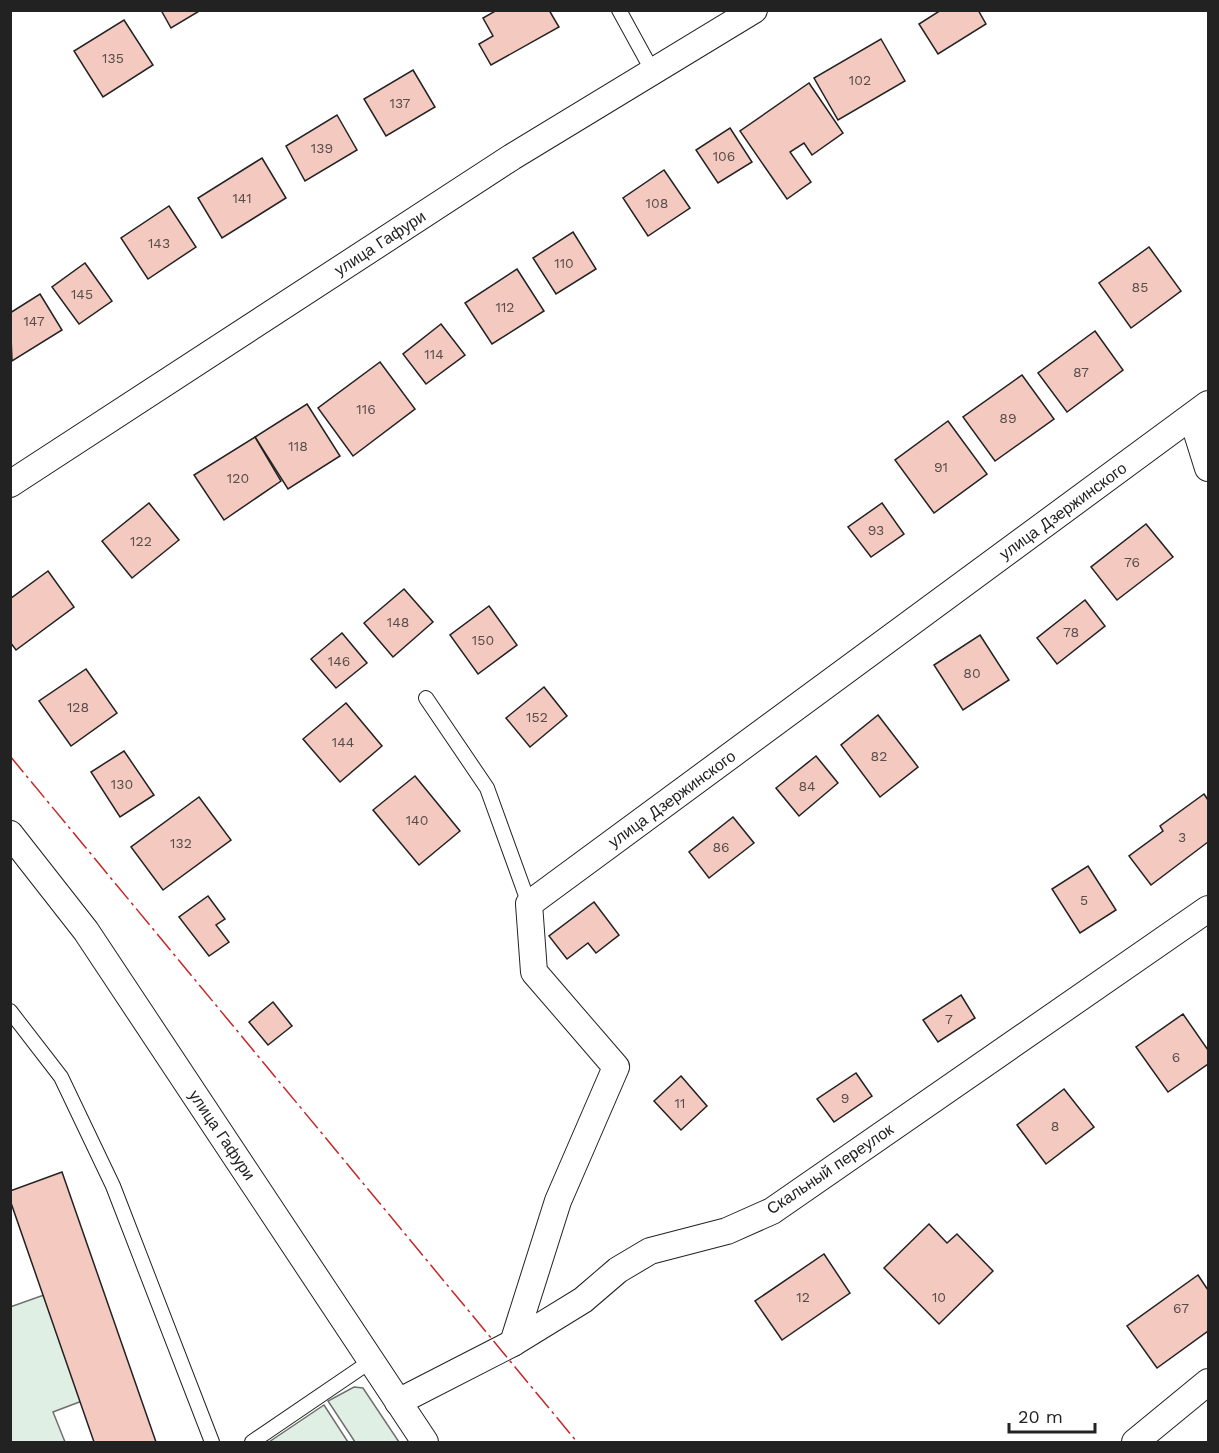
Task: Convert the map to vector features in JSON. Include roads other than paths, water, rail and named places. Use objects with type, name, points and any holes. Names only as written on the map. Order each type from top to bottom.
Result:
[{"type":"street","name":"улица Гафури","points":[[10,484],[512,157],[754,10]]},
{"type":"street","points":[[1200,410],[1209,468]]},
{"type":"street","name":"улица Дзержинского","points":[[529,903],[1200,410]]},
{"type":"street","name":"улица Гафури","points":[[10,834],[86,931],[425,1443]]},
{"type":"street","points":[[513,1343],[558,1201],[616,1066],[534,972],[529,903]]},
{"type":"street","name":"Скальный переулок","points":[[398,1402],[513,1343],[583,1300],[618,1270],[650,1251],[727,1231],[772,1211],[1209,909]]},
{"type":"street","points":[[1135,1443],[1209,1382]]},
{"type":"lane","points":[[619,10],[653,72]]},
{"type":"lane","points":[[426,698],[487,788],[529,903]]},
{"type":"lane","points":[[10,1011],[61,1077],[113,1186],[212,1443]]},
{"type":"lane","points":[[252,1443],[371,1361]]}]
